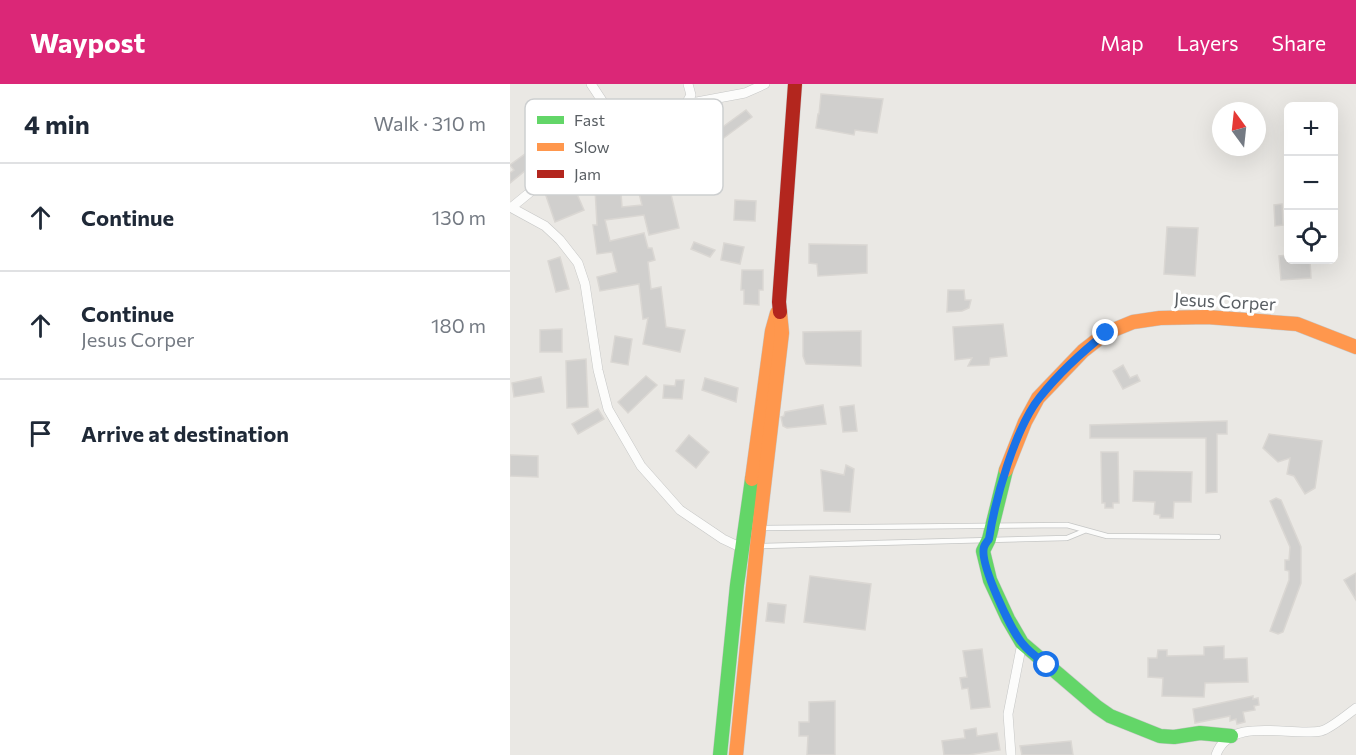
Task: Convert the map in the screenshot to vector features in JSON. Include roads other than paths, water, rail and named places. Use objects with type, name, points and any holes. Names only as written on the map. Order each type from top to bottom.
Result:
[{"type":"street","points":[[591,84],[601,99]]},
{"type":"street","points":[[688,84],[691,95],[689,99]]},
{"type":"street","points":[[713,99],[745,93],[765,84]]},
{"type":"street","points":[[720,755],[747,546],[752,528],[782,333],[779,302],[795,84]]},
{"type":"street","points":[[526,195],[511,207],[545,226],[560,240],[578,263],[585,284],[598,370],[608,409],[641,466],[680,510],[723,539],[747,546]]},
{"type":"street","name":"Jesus Corper","points":[[1022,643],[1008,619],[988,571],[983,551],[990,533],[1003,478],[1024,422],[1038,398],[1083,351],[1106,333],[1133,322],[1160,318],[1207,317],[1297,324],[1356,347]]},
{"type":"street","points":[[736,755],[747,546]]},
{"type":"street","points":[[1011,755],[1008,714],[1022,643],[1110,716],[1160,736],[1174,737],[1200,733],[1231,736],[1256,730],[1323,730],[1356,708]]},
{"type":"street","points":[[1216,755],[1221,744],[1231,736]]},
{"type":"lane","points":[[747,546],[990,533],[1066,525],[1107,536],[1218,537]]},
{"type":"lane","points":[[752,528],[990,533],[1067,538],[1084,531]]}]
